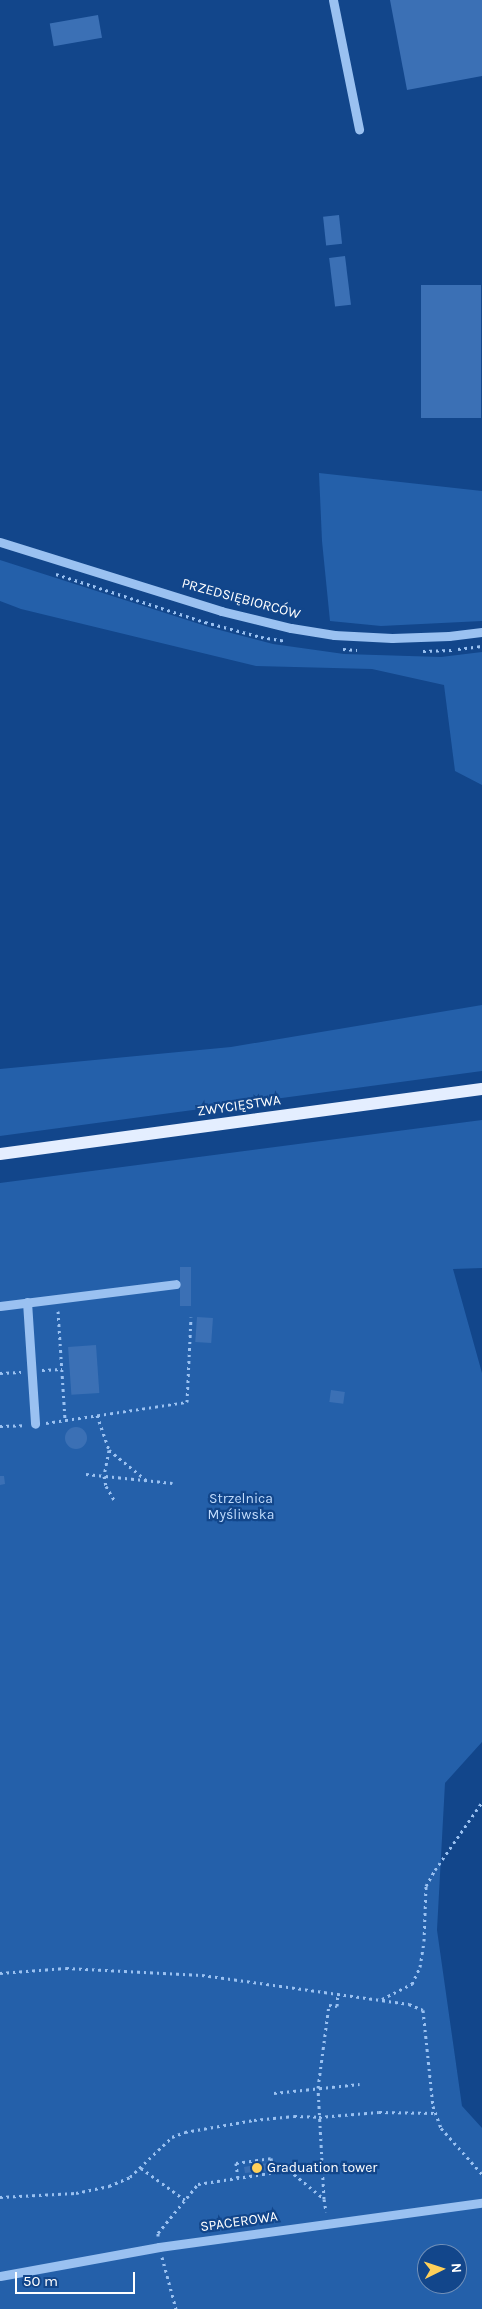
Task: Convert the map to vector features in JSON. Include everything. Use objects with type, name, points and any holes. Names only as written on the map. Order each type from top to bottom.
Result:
[{"type":"main road","name":"ZWYCIĘSTWA","points":[[0,1154],[482,1088]]},
{"type":"street","points":[[333,0],[359,129]]},
{"type":"street","name":"PRZEDSIĘBIORCÓW","points":[[0,542],[221,611],[291,628],[334,634],[392,638],[449,636],[482,632]]},
{"type":"street","points":[[0,1306],[176,1284]]},
{"type":"street","points":[[27,1302],[35,1424]]},
{"type":"street","name":"SPACEROWA","points":[[0,2276],[159,2247],[482,2203]]},
{"type":"path","points":[[57,1298],[65,1420]]},
{"type":"path","points":[[0,1426],[35,1424],[186,1402],[190,1317]]},
{"type":"path","points":[[97,1415],[109,1450],[104,1476],[106,1486],[114,1500]]},
{"type":"path","points":[[109,1450],[147,1481]]},
{"type":"path","points":[[86,1474],[173,1483]]},
{"type":"path","points":[[382,1999],[412,1984],[420,1967],[424,1941],[426,1886],[482,1802]]},
{"type":"path","points":[[0,1973],[66,1968],[202,1975],[409,2004],[423,2010],[436,2113],[441,2128],[482,2174]]},
{"type":"path","points":[[328,2224],[324,2199],[318,2088],[328,2005],[338,2006],[338,1993]]},
{"type":"path","points":[[274,2093],[360,2084]]},
{"type":"path","points":[[0,2197],[76,2193],[109,2186],[130,2177],[172,2138],[185,2132],[254,2120],[294,2116],[319,2117],[379,2112],[436,2113]]},
{"type":"path","points":[[238,2178],[236,2163],[271,2158],[273,2173]]},
{"type":"path","points":[[141,2168],[185,2200]]},
{"type":"path","points":[[176,2309],[159,2247],[158,2233],[198,2184],[289,2170],[324,2199]]},
{"type":"green space","points":[[319,473],[482,491],[482,621],[381,626],[330,621],[322,541]]},
{"type":"green space","points":[[0,560],[212,628],[273,644],[344,654],[441,657],[482,652],[482,785],[455,771],[444,685],[372,669],[256,666],[21,609],[0,601]]},
{"type":"green space","points":[[482,1005],[482,1071],[0,1136],[0,1069],[231,1047]]},
{"type":"green space","name":"Strzelnica Myśliwska","points":[[482,1120],[482,1268],[453,1269],[482,1373],[482,1742],[445,1783],[437,1930],[462,2106],[482,2128],[482,2309],[0,2309],[0,1183]]},
{"type":"building","points":[[390,0],[482,0],[482,76],[407,90]]},
{"type":"building","points":[[98,15],[102,38],[54,46],[50,24]]},
{"type":"building","points":[[339,215],[342,244],[326,246],[323,217]]},
{"type":"building","points":[[345,256],[351,305],[335,307],[329,258]]},
{"type":"building","points":[[421,285],[481,285],[481,418],[421,418]]},
{"type":"building","points":[[180,1267],[191,1267],[191,1306],[180,1306]]},
{"type":"building","points":[[197,1317],[213,1318],[211,1343],[195,1342]]},
{"type":"building","points":[[96,1345],[99,1393],[71,1395],[68,1347]]},
{"type":"building","points":[[331,1390],[345,1392],[343,1404],[329,1402]]},
{"type":"building","points":[[76,1427],[84,1430],[87,1438],[84,1446],[76,1449],[68,1446],[65,1438],[68,1430]]},
{"type":"building","points":[[0,1476],[4,1476],[5,1484],[0,1485]]},
{"type":"building","name":"Graduation tower","points":[[268,2163],[269,2170],[245,2173],[244,2167]]},
{"type":"place","name":"Graduation tower","points":[[257,2168]]}]
